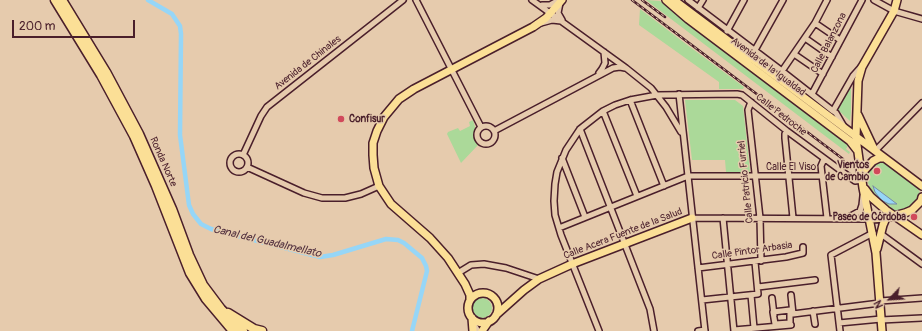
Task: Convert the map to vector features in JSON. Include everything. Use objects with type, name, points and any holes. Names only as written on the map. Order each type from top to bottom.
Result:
[{"type":"highway","name":"Ronda Norte","points":[[55,0],[85,48],[119,108],[169,211]]},
{"type":"highway","name":"Ronda Norte","points":[[62,0],[125,106],[149,156],[186,256],[190,273],[206,299],[233,331]]},
{"type":"highway","name":"Ronda Norte","points":[[186,256],[203,285],[221,309],[243,331]]},
{"type":"highway","points":[[221,309],[254,330]]},
{"type":"main road","points":[[661,0],[688,19]]},
{"type":"main road","name":"Avenida de la Igualdad","points":[[666,0],[688,19],[850,141],[858,150]]},
{"type":"main road","name":"Avenida de la Igualdad","points":[[674,0],[922,187]]},
{"type":"main road","points":[[882,331],[876,253],[856,138],[858,81],[862,67],[894,11],[897,0]]},
{"type":"main road","points":[[894,11],[899,7],[901,0]]},
{"type":"main road","points":[[490,321],[473,324],[468,310],[470,295],[458,273],[439,246],[391,204],[379,186],[372,155],[374,143],[377,131],[384,117],[399,99],[414,89],[540,23],[560,1]]},
{"type":"main road","points":[[857,113],[875,151]]},
{"type":"main road","points":[[863,180],[873,161],[879,158],[884,158]]},
{"type":"main road","points":[[863,180],[878,204],[922,235]]},
{"type":"main road","points":[[871,219],[886,218],[912,210],[922,200]]},
{"type":"main road","name":"Calle Acera Fuente de la Salud","points":[[496,315],[539,279],[572,264],[692,218]]},
{"type":"main road","points":[[876,253],[886,218]]},
{"type":"main road","points":[[465,284],[479,294]]},
{"type":"main road","points":[[470,300],[472,297],[479,294],[486,294],[494,299],[504,302],[512,301]]},
{"type":"main road","points":[[482,331],[496,315],[498,309],[494,299]]},
{"type":"street","name":"Avenida de Chinales","points":[[243,155],[261,116],[267,107],[403,0]]},
{"type":"street","points":[[416,0],[481,127]]},
{"type":"street","name":"Avenida de la Igualdad","points":[[688,0],[836,113],[845,129]]},
{"type":"street","points":[[698,8],[702,0]]},
{"type":"street","points":[[727,30],[744,0]]},
{"type":"street","points":[[755,50],[783,0]]},
{"type":"street","points":[[782,71],[805,38],[827,0]]},
{"type":"street","name":"Calle Balanzona","points":[[812,94],[862,0]]},
{"type":"street","points":[[874,0],[894,11],[922,19]]},
{"type":"street","points":[[534,2],[545,6],[560,1]]},
{"type":"street","points":[[560,1],[558,12],[559,16],[564,22]]},
{"type":"street","points":[[534,2],[564,22],[626,68],[650,88],[676,121],[683,136]]},
{"type":"street","points":[[540,23],[552,20],[564,22]]},
{"type":"street","points":[[815,22],[840,40]]},
{"type":"street","name":"Avenida de la Igualdad","points":[[727,30],[736,47]]},
{"type":"street","points":[[805,38],[832,57]]},
{"type":"street","points":[[595,77],[604,66],[604,52]]},
{"type":"street","points":[[794,54],[823,74]]},
{"type":"street","points":[[833,111],[853,76],[862,67]]},
{"type":"street","points":[[494,131],[613,68],[626,68]]},
{"type":"street","points":[[679,94],[705,331],[698,331]]},
{"type":"street","name":"Calle Pedroche","points":[[599,331],[559,228],[555,215],[554,201],[555,184],[562,158],[580,129],[603,111],[630,100],[657,95],[742,95],[787,131],[855,181],[863,180]]},
{"type":"street","points":[[630,100],[664,186]]},
{"type":"street","name":"Calle Patricio Furriel","points":[[751,102],[748,110],[760,218],[761,261]]},
{"type":"street","points":[[875,151],[922,103]]},
{"type":"street","points":[[603,111],[637,196]]},
{"type":"street","points":[[487,126],[494,131],[493,140],[488,143],[482,143],[477,136],[481,127],[487,126]]},
{"type":"street","points":[[580,129],[650,309],[654,331]]},
{"type":"street","points":[[787,131],[785,138],[788,176],[794,218]]},
{"type":"street","points":[[237,154],[243,155],[247,159],[247,167],[243,172],[234,171],[230,163],[232,158],[237,154]]},
{"type":"street","points":[[562,158],[586,217]]},
{"type":"street","points":[[824,159],[822,176],[827,218]]},
{"type":"street","points":[[247,167],[304,194],[322,198],[345,198],[361,194],[379,186]]},
{"type":"street","points":[[559,228],[688,176]]},
{"type":"street","name":"Calle El Viso","points":[[688,176],[822,176]]},
{"type":"street","points":[[848,218],[860,211],[862,206],[863,180]]},
{"type":"street","name":"Calle Acera Fuente de la Salud","points":[[692,218],[871,219]]},
{"type":"street","points":[[723,218],[734,331],[790,323],[790,310],[773,312]]},
{"type":"street","points":[[840,331],[831,255],[873,233]]},
{"type":"street","points":[[881,234],[922,263]]},
{"type":"street","name":"Calle Pintor Arbasia","points":[[698,268],[755,262],[803,253],[803,247]]},
{"type":"street","points":[[702,300],[758,294],[755,262]]},
{"type":"street","points":[[458,273],[471,265],[484,264],[506,268],[539,279]]},
{"type":"street","points":[[758,287],[815,280]]},
{"type":"street","points":[[751,295],[754,328]]},
{"type":"street","points":[[791,295],[793,314],[791,314],[791,331]]},
{"type":"street","points":[[772,298],[775,325]]},
{"type":"street","points":[[793,314],[880,302],[922,298]]},
{"type":"street","points":[[813,311],[815,324]]},
{"type":"street","points":[[839,323],[922,318]]},
{"type":"street","points":[[473,324],[478,331]]},
{"type":"street","points":[[775,325],[791,324]]},
{"type":"green space","points":[[646,0],[660,1],[849,144],[846,149],[850,152],[849,154]]},
{"type":"green space","points":[[640,9],[744,87],[743,89],[719,89],[719,82],[639,25]]},
{"type":"green space","points":[[851,86],[851,112],[850,121],[837,109]]},
{"type":"green space","points":[[685,100],[735,100],[743,106],[750,172],[726,172],[725,160],[692,160]]},
{"type":"green space","points":[[473,120],[475,127],[474,137],[479,144],[461,163],[447,134],[448,132],[458,128],[460,131],[470,126],[469,122]]},
{"type":"green space","points":[[878,161],[882,161],[918,188],[920,193],[919,197],[910,207],[900,212],[894,211],[873,193],[867,181],[867,173],[869,169]]},
{"type":"green space","points":[[482,298],[489,301],[492,308],[489,315],[482,318],[475,315],[472,308],[475,301]]},
{"type":"water","points":[[873,186],[897,204],[889,204],[881,200],[875,192]]},
{"type":"waterway","name":"Canal del Guadalmellato","points":[[148,0],[172,14],[180,26],[180,135],[189,205],[193,214],[201,224],[211,229],[320,257],[333,255],[386,239],[398,240],[404,243],[422,258],[427,271],[412,331]]},
{"type":"railway","points":[[632,0],[843,159]]},
{"type":"railway","points":[[642,0],[665,17]]},
{"type":"place","name":"Confisur","points":[[341,119]]},
{"type":"place","name":"Vientos de Cambio","points":[[877,171]]},
{"type":"place","name":"Paseo de Córdoba","points":[[914,217]]}]
